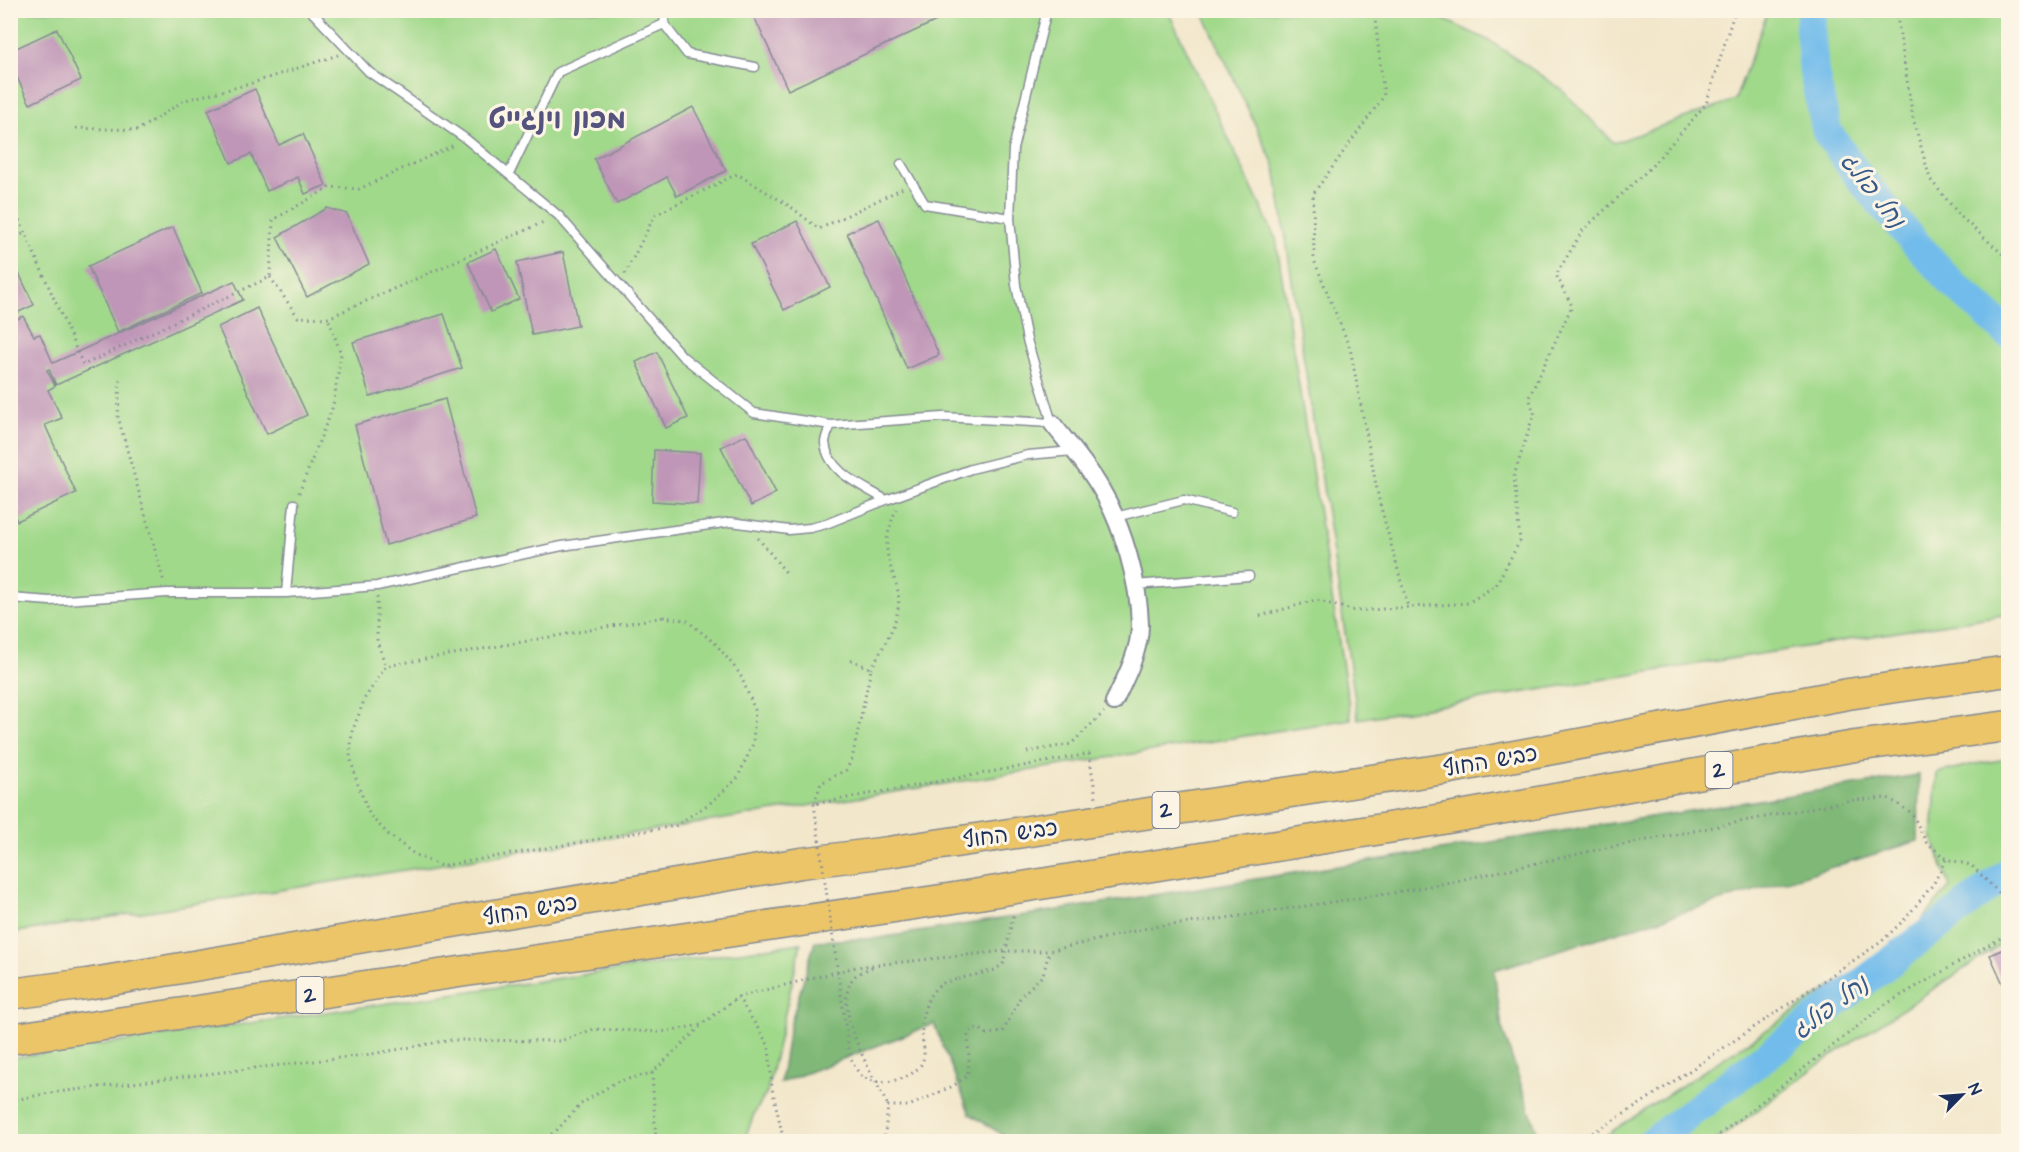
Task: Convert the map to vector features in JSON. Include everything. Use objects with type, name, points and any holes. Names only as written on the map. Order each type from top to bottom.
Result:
[{"type":"highway","name":"כביש החוף","points":[[10,994],[87,984],[801,863],[1445,769],[1848,694],[2008,671]]},
{"type":"highway","name":"2","points":[[10,1039],[1021,887],[1431,820],[1855,746],[2008,726]]},
{"type":"street","points":[[1052,423],[1101,490],[1125,546],[1135,585],[1140,626],[1131,666],[1114,702]]},
{"type":"lane","points":[[310,10],[369,72],[466,139],[559,216],[682,356],[754,413],[831,425],[942,417],[1052,423],[1027,340],[1016,285],[1010,218],[1013,149],[1047,10]]},
{"type":"lane","points":[[666,10],[664,24],[687,54],[755,67]]},
{"type":"lane","points":[[509,174],[558,72],[664,24]]},
{"type":"lane","points":[[901,164],[925,204],[1010,218]]},
{"type":"lane","points":[[831,425],[825,441],[830,460],[838,470],[886,500]]},
{"type":"lane","points":[[10,598],[50,601],[167,593],[286,593],[377,586],[562,546],[731,522],[789,530],[810,528],[971,469],[1028,455],[1073,451]]},
{"type":"lane","points":[[1114,517],[1184,500],[1232,512]]},
{"type":"lane","points":[[286,593],[294,504]]},
{"type":"lane","points":[[1135,585],[1250,576]]},
{"type":"path","points":[[1374,10],[1384,96],[1312,194],[1314,260],[1350,348],[1379,500],[1408,607]]},
{"type":"path","points":[[1260,616],[1316,600],[1355,611],[1468,603],[1496,585],[1520,541],[1514,476],[1534,413],[1529,397],[1572,306],[1556,275],[1583,230],[1650,168],[1706,104],[1735,10]]},
{"type":"path","points":[[1896,10],[1913,118],[1930,179],[1961,216],[2008,259]]},
{"type":"path","points":[[76,128],[138,130],[185,100],[246,85],[348,51]]},
{"type":"path","points":[[466,139],[359,189],[330,187],[273,220],[270,277],[298,317],[328,318],[559,216]]},
{"type":"path","points":[[620,284],[655,215],[736,174],[791,207],[819,229],[913,183]]},
{"type":"path","points":[[10,198],[83,365],[270,277]]},
{"type":"path","points":[[10,238],[26,233]]},
{"type":"path","points":[[294,504],[333,406],[341,354],[328,318]]},
{"type":"path","points":[[120,380],[118,417],[167,593]]},
{"type":"path","points":[[905,493],[888,532],[887,551],[897,580],[898,608],[888,638],[871,669],[852,759],[846,770],[821,783],[814,804],[848,1044],[852,1064],[862,1076],[882,1082],[905,1077],[922,1062],[925,1007],[931,994],[940,984],[995,970],[1003,964],[1004,951],[1021,887]]},
{"type":"path","points":[[747,525],[787,574]]},
{"type":"path","points":[[377,586],[377,642],[386,666]]},
{"type":"path","points":[[663,617],[686,620],[716,644],[740,674],[755,710],[753,744],[737,779],[710,803],[675,826],[441,866],[414,854],[388,834],[370,816],[358,786],[351,757],[352,732],[365,698],[386,666],[663,617]]},
{"type":"path","points":[[850,660],[871,669]]},
{"type":"path","points":[[1027,752],[1071,744],[1114,702]]},
{"type":"path","points":[[814,804],[1089,754],[1100,820]]},
{"type":"path","points":[[542,1142],[556,1131],[581,1104],[598,1092],[616,1082],[652,1073],[701,1025],[738,997],[856,968],[1004,951],[1049,951],[1152,927],[1392,893],[1852,800],[1888,798],[1912,813],[1926,842],[1946,859],[1971,865],[2008,902]]},
{"type":"path","points":[[1577,1142],[1634,1108],[1881,942],[1906,918],[1934,883],[1946,859]]},
{"type":"path","points":[[1710,1142],[1886,1004],[2008,934]]},
{"type":"path","points":[[888,1106],[909,1106],[953,1086],[967,1076],[968,1035],[973,1029],[980,1029],[987,1034],[1003,1032],[1020,996],[1043,975],[1049,951]]},
{"type":"path","points":[[876,965],[855,975],[847,994],[848,1016],[852,1031],[888,1106],[884,1142]]},
{"type":"path","points":[[738,997],[769,1046],[771,1088],[784,1142]]},
{"type":"path","points":[[10,1101],[49,1094],[372,1054],[451,1040],[560,1041],[594,1029],[660,1032],[701,1025]]},
{"type":"path","points":[[652,1073],[656,1142]]},
{"type":"path","points":[[554,1142],[556,1131]]},
{"type":"green space","name":"מכון וינגייט","points":[[11,11],[1168,11],[1276,239],[1351,719],[11,933]]},
{"type":"green space","points":[[1202,11],[1426,11],[1490,41],[1561,89],[1614,143],[1735,100],[1768,11],[2008,11],[2008,614],[1358,719],[1275,167]]},
{"type":"green space","points":[[2008,759],[2008,940],[1822,1062],[1716,1141],[1597,1141],[1908,937],[1950,886],[1932,837],[1937,773]]},
{"type":"green space","points":[[1919,775],[1918,841],[1494,970],[1502,1028],[1540,1141],[1012,1141],[970,1114],[934,1024],[780,1083],[789,1029],[815,941],[879,938]]},
{"type":"green space","points":[[801,943],[767,1092],[754,1114],[744,1141],[11,1141],[11,1058]]},
{"type":"building","points":[[751,10],[947,10],[949,15],[788,90]]},
{"type":"building","points":[[57,29],[81,80],[30,104],[10,63],[10,51]]},
{"type":"building","points":[[255,89],[279,145],[303,134],[326,185],[305,194],[298,177],[267,191],[251,154],[231,163],[208,110]]},
{"type":"building","points":[[693,107],[726,171],[677,196],[667,177],[617,204],[594,159]]},
{"type":"building","points":[[327,208],[347,214],[369,264],[307,297],[277,237]]},
{"type":"building","points":[[879,219],[939,355],[907,369],[847,233]]},
{"type":"building","points":[[797,221],[830,287],[784,310],[751,244]]},
{"type":"building","points":[[173,227],[202,293],[118,332],[88,266]]},
{"type":"building","points":[[496,249],[519,299],[491,312],[468,262]]},
{"type":"building","points":[[563,252],[578,326],[532,335],[517,262]]},
{"type":"building","points":[[14,263],[34,305],[10,316],[10,265]]},
{"type":"building","points":[[234,281],[243,300],[56,385],[49,369],[47,370],[55,386],[48,390],[62,418],[45,425],[76,493],[17,521],[10,506],[10,323],[23,316],[34,336],[40,334],[53,363]]},
{"type":"building","points":[[257,308],[307,415],[267,434],[218,327]]},
{"type":"building","points":[[444,314],[462,368],[370,397],[353,342]]},
{"type":"building","points":[[657,352],[688,418],[666,428],[636,362]]},
{"type":"building","points":[[445,399],[476,518],[386,545],[355,425]]},
{"type":"building","points":[[746,435],[776,493],[751,506],[721,447]]},
{"type":"building","points":[[654,450],[700,453],[697,504],[652,501]]},
{"type":"building","points":[[2008,947],[2008,984],[2004,986],[1990,955]]},
{"type":"waterway","name":"נחל פולג","points":[[1812,10],[1810,27],[1814,73],[1827,132],[1859,177],[1902,228],[1950,281],[2008,333]]},
{"type":"waterway","name":"נחל פולג","points":[[1652,1142],[2008,873]]},
{"type":"district","name":"מכון וינגייט","points":[[557,118]]}]
